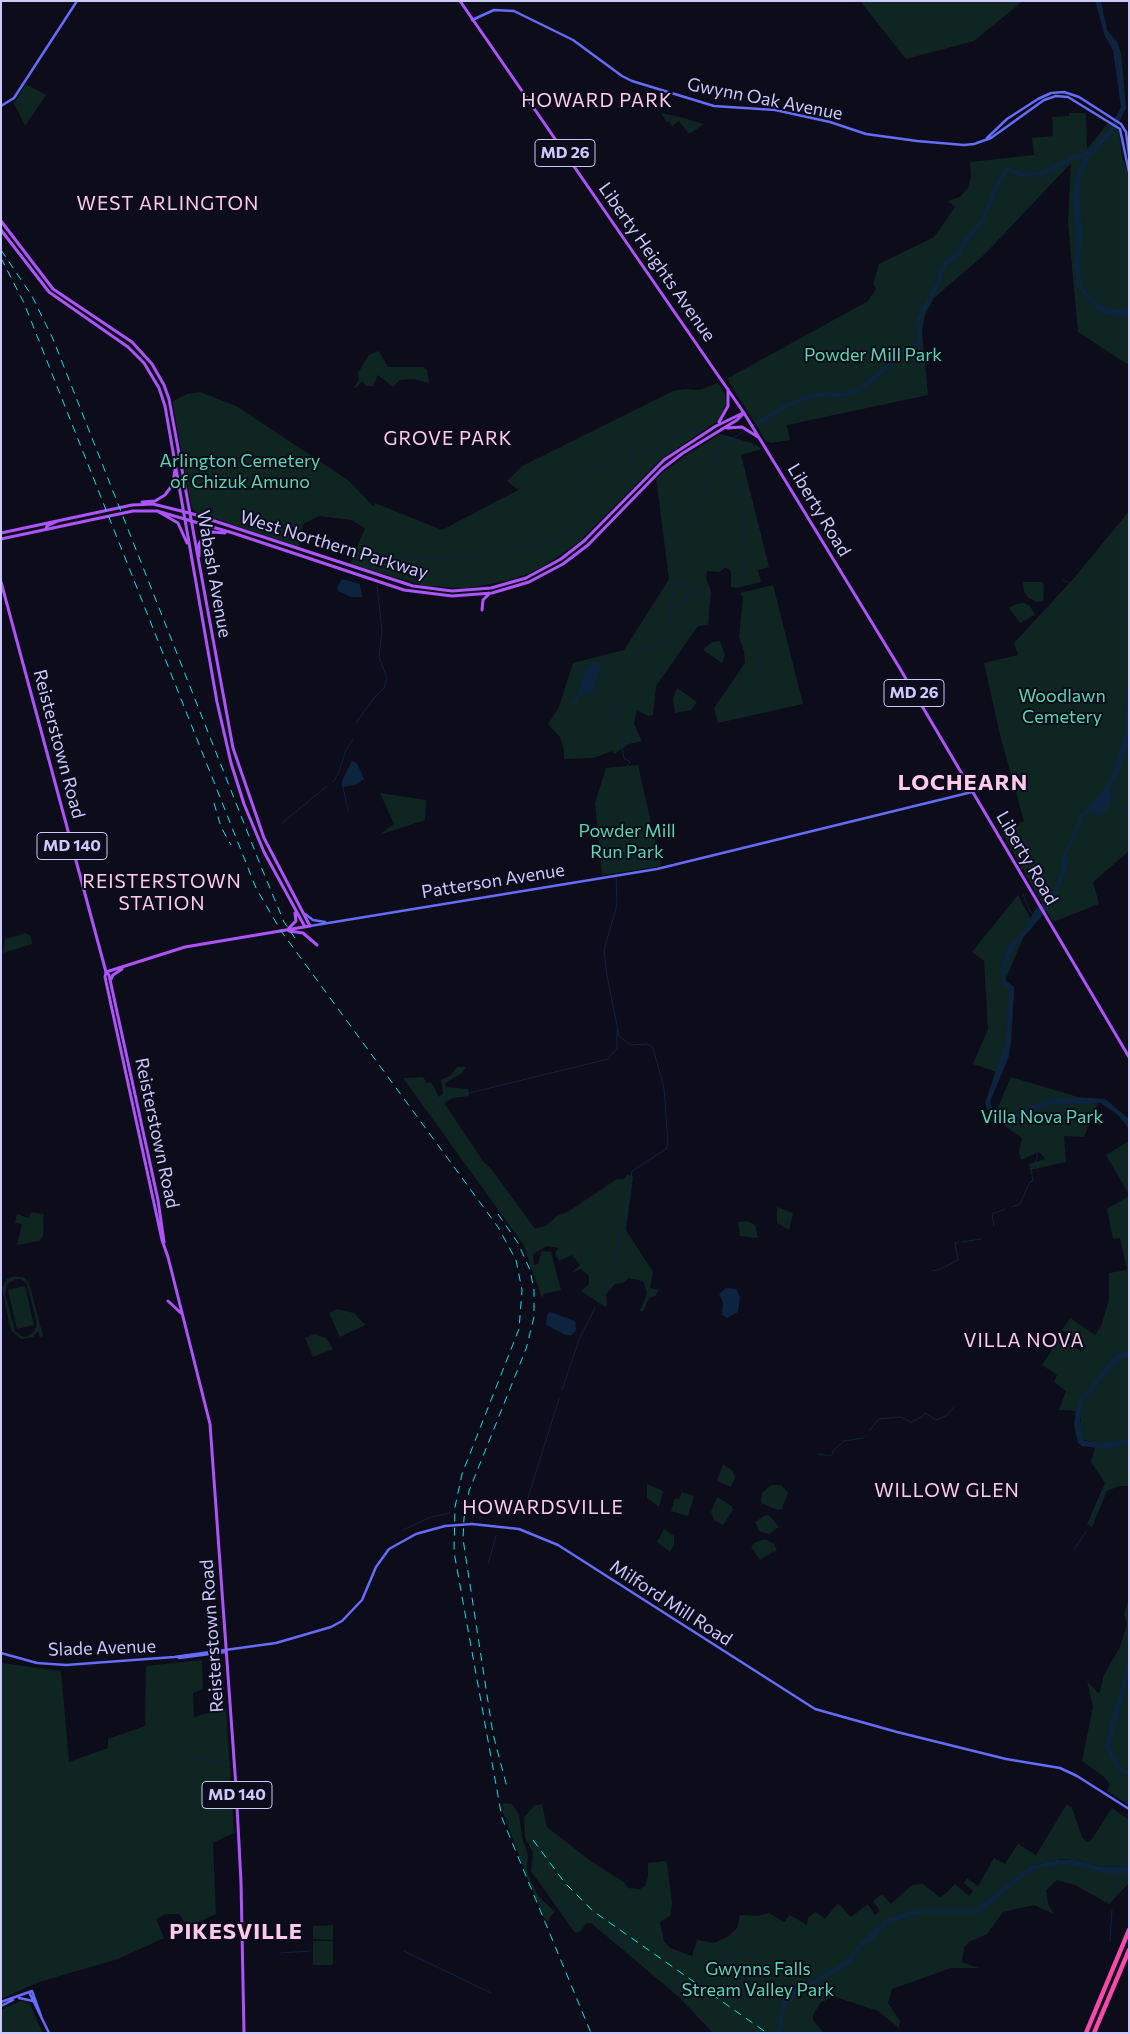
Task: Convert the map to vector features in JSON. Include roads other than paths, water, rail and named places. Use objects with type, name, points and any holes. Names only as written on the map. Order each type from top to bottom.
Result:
[{"type":"highway","points":[[1086,2033],[1129,1930]]},
{"type":"highway","points":[[1095,2033],[1129,1950]]},
{"type":"main road","points":[[1,106],[14,98],[77,1]]},
{"type":"main road","name":"Liberty Heights Avenue","points":[[460,1],[728,388],[760,439]]},
{"type":"main road","name":"Gwynn Oak Avenue","points":[[472,20],[483,13],[499,9],[520,12],[574,40],[627,78],[710,105],[775,110],[822,120],[866,134],[917,141],[968,145],[995,135],[1044,100],[1056,96],[1072,98],[1119,128],[1124,157],[1129,172]]},
{"type":"main road","name":"Gwynn Oak Avenue","points":[[986,139],[1015,113],[1042,96],[1056,92],[1072,94],[1121,124],[1126,132],[1129,155]]},
{"type":"main road","points":[[1124,157],[1129,162]]},
{"type":"main road","name":"Wabash Avenue","points":[[1,221],[53,289],[132,342],[157,371],[169,399],[227,725],[237,762],[264,838],[310,926]]},
{"type":"main road","name":"Wabash Avenue","points":[[1,230],[49,292],[123,343],[144,363],[158,384],[164,402],[219,712],[231,763],[259,840],[305,926]]},
{"type":"main road","points":[[8,240],[12,234]]},
{"type":"main road","points":[[716,426],[728,410],[728,388]]},
{"type":"main road","name":"West Northern Parkway","points":[[1,533],[137,504],[158,505],[183,511],[399,583],[444,591],[485,588],[526,578],[567,554],[597,528],[660,464],[716,426],[744,413]]},
{"type":"main road","name":"West Northern Parkway","points":[[1,539],[133,511],[157,511],[233,533],[411,592],[452,596],[490,593],[521,585],[546,574],[575,555],[599,534],[662,469],[737,420],[744,413]]},
{"type":"main road","points":[[722,429],[739,427],[760,439]]},
{"type":"main road","name":"Liberty Road","points":[[760,439],[1129,1057]]},
{"type":"main road","points":[[137,504],[154,501],[165,495],[173,484],[175,466]]},
{"type":"main road","points":[[157,511],[178,524],[190,549]]},
{"type":"main road","points":[[46,529],[47,526],[58,521]]},
{"type":"main road","points":[[597,528],[599,534]]},
{"type":"main road","points":[[199,567],[199,546],[203,537],[216,532],[233,533]]},
{"type":"main road","name":"Reisterstown Road","points":[[1,582],[106,972],[109,975],[144,1137],[164,1243],[210,1424],[227,1651],[241,1882],[244,2033]]},
{"type":"main road","points":[[482,610],[483,600],[490,593]]},
{"type":"main road","name":"Patterson Avenue","points":[[106,972],[185,947],[371,914],[657,869],[972,792]]},
{"type":"main road","points":[[295,900],[308,917],[319,922],[332,922]]},
{"type":"main road","points":[[283,930],[292,927],[296,921],[291,903]]},
{"type":"main road","points":[[283,930],[303,933],[317,945]]},
{"type":"main road","points":[[114,1002],[112,976],[127,966]]},
{"type":"main road","name":"Reisterstown Road","points":[[106,972],[105,977],[164,1243]]},
{"type":"main road","points":[[118,1035],[125,1047]]},
{"type":"main road","points":[[137,1122],[144,1137]]},
{"type":"main road","points":[[178,1294],[169,1301],[183,1315]]},
{"type":"main road","name":"Milford Mill Road","points":[[227,1651],[276,1643],[336,1624],[360,1604],[376,1567],[389,1549],[416,1534],[445,1526],[472,1524],[519,1530],[558,1545],[815,1709],[897,1732],[1000,1757],[1060,1768],[1072,1772],[1129,1809]]},
{"type":"main road","name":"Slade Avenue","points":[[1,1653],[37,1663],[59,1665],[174,1658],[219,1650],[227,1651]]},
{"type":"main road","points":[[1,2004],[31,1991]]},
{"type":"main road","points":[[31,1991],[34,2002],[49,2033]]},
{"type":"main road","points":[[31,1991],[41,2016]]},
{"type":"main road","points":[[14,1999],[27,1998],[34,2002]]},
{"type":"water","points":[[1095,1],[1101,1],[1107,30],[1117,42],[1121,53],[1126,108],[1114,132],[1091,156],[1081,177],[1079,189],[1082,232],[1080,263],[1082,288],[1098,304],[1112,310],[1122,309],[1129,305],[1129,314],[1120,317],[1100,312],[1083,295],[1078,286],[1074,263],[1076,242],[1073,195],[1076,173],[1089,150],[1109,130],[1121,107],[1113,50],[1105,36]]},
{"type":"water","points":[[342,579],[360,584],[362,597],[351,597],[338,591],[337,587]]},
{"type":"water","points":[[1129,655],[1129,743],[1119,773],[1110,787],[1112,798],[1109,808],[1103,814],[1097,816],[1090,811],[1085,816],[1066,855],[1069,862],[1068,867],[1053,904],[1015,946],[1011,955],[1004,979],[1014,987],[1009,1056],[990,1102],[994,1111],[1007,1116],[1045,1100],[1073,1097],[1105,1099],[1128,1118],[1129,1129],[1118,1115],[1101,1103],[1050,1105],[1007,1122],[989,1113],[985,1103],[1006,1041],[1009,991],[1001,982],[1000,971],[1009,944],[1019,937],[1037,907],[1047,900],[1055,886],[1062,867],[1062,859],[1080,814],[1101,793],[1113,773],[1126,728]]},
{"type":"water","points":[[595,662],[601,664],[594,689],[590,693],[580,696],[576,704],[572,704],[572,699],[578,695],[586,667]]},
{"type":"water","points":[[352,761],[357,763],[364,779],[355,785],[342,787],[342,781]]},
{"type":"water","points":[[726,1288],[736,1289],[740,1297],[738,1312],[727,1318],[722,1315],[723,1302],[719,1294]]},
{"type":"water","points":[[550,1312],[575,1321],[576,1330],[572,1335],[566,1335],[546,1325],[547,1315]]},
{"type":"water","points":[[1129,1351],[1129,1357],[1121,1359],[1083,1401],[1080,1419],[1084,1441],[1101,1443],[1129,1439],[1129,1444],[1105,1449],[1082,1446],[1078,1443],[1074,1425],[1077,1403],[1116,1354]]},
{"type":"water","points":[[1129,1654],[1128,1678],[1110,1747],[1121,1767],[1129,1772],[1129,1776],[1116,1769],[1105,1746]]},
{"type":"water","points":[[1073,1859],[1101,1867],[1129,1866],[1129,1873],[1105,1873],[1067,1864],[1043,1867],[1026,1874],[980,1913],[922,1913],[888,1923],[874,1939],[862,1947],[851,1963],[790,1999],[783,2012],[781,2033],[774,2033],[778,2027],[782,2002],[790,1991],[809,1983],[848,1959],[860,1942],[885,1920],[916,1909],[975,1909],[1031,1866],[1056,1860]]},
{"type":"waterway","points":[[758,423],[787,405],[812,396],[856,392],[890,365],[902,350],[910,350],[918,345],[920,336],[918,320],[939,282],[940,273],[946,263],[958,254],[961,247],[984,218],[994,192],[1007,169],[1023,175],[1043,173],[1072,158],[1090,153]]},
{"type":"waterway","points":[[1037,183],[1052,174],[1058,166]]},
{"type":"waterway","points":[[918,327],[904,320],[900,310],[903,306],[915,304],[919,301],[930,279],[940,273]]},
{"type":"waterway","points":[[659,418],[671,441]]},
{"type":"waterway","points":[[382,572],[391,558],[401,555],[426,560],[458,555],[493,558],[506,552],[533,547],[561,536],[582,522],[583,512],[590,496],[589,483],[593,468],[597,465],[612,469],[617,467],[620,461],[617,449],[621,446],[626,444],[639,452],[648,453],[668,444],[685,430],[703,430]]},
{"type":"waterway","points":[[598,1302],[618,1261],[616,1254],[620,1248],[618,1234],[622,1230],[626,1213],[632,1171],[666,1149],[668,1143],[664,1088],[653,1048],[648,1044],[631,1045],[619,1036],[607,976],[604,950],[617,905],[616,873],[636,835],[641,814],[637,792],[625,769],[630,762],[624,758],[621,740],[624,737],[627,739],[628,734],[619,720],[620,707],[611,706],[609,702],[613,684],[625,667],[638,657],[640,649],[653,648],[669,638],[673,628],[669,621],[671,612],[698,592],[676,582],[668,572],[670,564],[679,554],[671,545],[677,525],[687,519],[689,508],[702,488],[721,446],[744,431]]},
{"type":"waterway","points":[[720,435],[733,438]]},
{"type":"waterway","points":[[634,450],[632,452],[639,474]]},
{"type":"waterway","points":[[716,454],[741,500],[740,511],[743,514],[744,525],[741,531],[744,537],[742,543],[748,554],[743,574],[747,583]]},
{"type":"waterway","points":[[1063,580],[1070,583]]},
{"type":"waterway","points":[[673,609],[671,602],[676,582]]},
{"type":"waterway","points":[[356,723],[374,698],[384,688],[387,678],[379,657],[382,631],[377,585]]},
{"type":"waterway","points":[[1073,585],[1089,596],[1102,601],[1106,612],[1116,618],[1124,619],[1129,616]]},
{"type":"waterway","points":[[684,586],[688,594],[685,600]]},
{"type":"waterway","points":[[741,716],[744,703],[754,691],[754,679],[759,670],[759,657],[750,632],[751,617],[755,612],[752,591]]},
{"type":"waterway","points":[[333,782],[338,774],[346,750],[353,739]]},
{"type":"waterway","points":[[1112,784],[1120,808],[1124,810],[1129,818]]},
{"type":"waterway","points":[[281,824],[327,786]]},
{"type":"waterway","points":[[343,787],[348,811]]},
{"type":"waterway","points":[[1023,894],[1030,911],[1035,915]]},
{"type":"waterway","points":[[441,1100],[608,1059],[617,1048],[617,1030]]},
{"type":"waterway","points":[[1014,1120],[1035,1131],[1039,1137],[1038,1144]]},
{"type":"waterway","points":[[1012,1207],[1020,1204],[1030,1182],[1033,1181],[1031,1169],[1037,1159],[1037,1151]]},
{"type":"waterway","points":[[994,1226],[992,1214],[1005,1209]]},
{"type":"waterway","points":[[962,1242],[981,1239]]},
{"type":"waterway","points":[[932,1271],[941,1269],[958,1260],[955,1243],[958,1242]]},
{"type":"waterway","points":[[562,1390],[580,1337],[595,1308]]},
{"type":"waterway","points":[[501,1515],[519,1513],[525,1507],[559,1399]]},
{"type":"waterway","points":[[869,1431],[879,1419],[901,1417],[911,1422],[922,1417],[925,1413],[936,1420],[946,1416],[954,1407]]},
{"type":"waterway","points":[[818,1454],[831,1456],[834,1450],[844,1441],[863,1438]]},
{"type":"waterway","points":[[1090,1525],[1103,1489],[1114,1480],[1129,1458]]},
{"type":"waterway","points":[[472,1509],[508,1512]]},
{"type":"waterway","points":[[403,1530],[431,1517],[450,1513]]},
{"type":"waterway","points":[[1074,1549],[1086,1532]]},
{"type":"waterway","points":[[488,1564],[496,1536]]},
{"type":"waterway","points":[[169,1751],[177,1753]]},
{"type":"waterway","points":[[187,1755],[230,1764]]},
{"type":"waterway","points":[[1112,1898],[1117,1873]]},
{"type":"waterway","points":[[554,1893],[566,1911],[590,1918],[601,1928],[633,1947],[640,1955],[647,1954]]},
{"type":"waterway","points":[[1110,1941],[1112,1910]]},
{"type":"waterway","points":[[280,1953],[311,1951]]},
{"type":"waterway","points":[[404,1951],[491,1993]]},
{"type":"waterway","points":[[665,1956],[688,1959],[710,1966],[723,1963],[739,1951],[779,1969],[794,1965],[831,1970]]},
{"type":"railway","points":[[1,250],[32,296],[53,339],[260,864],[284,922],[297,941]]},
{"type":"railway","points":[[1,258],[24,303],[256,888],[281,931],[498,1227],[516,1260],[522,1290],[519,1329],[462,1474],[455,1507],[454,1552],[502,1818],[591,2033]]},
{"type":"railway","points":[[214,803],[221,827],[231,845]]},
{"type":"railway","points":[[498,1214],[518,1243],[530,1270],[534,1290],[534,1317],[526,1349],[469,1491],[464,1518],[463,1539],[493,1734],[507,1787]]},
{"type":"railway","points":[[533,1840],[565,1883],[593,1911],[767,2033]]},
{"type":"district","name":"HOWARD PARK","points":[[597,101]]},
{"type":"district","name":"WEST ARLINGTON","points":[[168,204]]},
{"type":"district","name":"GROVE PARK","points":[[448,439]]},
{"type":"district","name":"LOCHEARN","points":[[963,783]]},
{"type":"district","name":"REISTERSTOWN STATION","points":[[162,893]]},
{"type":"district","name":"VILLA NOVA","points":[[1024,1341]]},
{"type":"district","name":"WILLOW GLEN","points":[[947,1491]]},
{"type":"district","name":"HOWARDSVILLE","points":[[543,1508]]},
{"type":"district","name":"PIKESVILLE","points":[[236,1932]]},
{"type":"park label","name":"Powder Mill Park","points":[[873,355]]},
{"type":"park label","name":"Arlington Cemetery of Chizuk Amuno","points":[[240,471]]},
{"type":"park label","name":"Woodlawn Cemetery","points":[[1062,706]]},
{"type":"park label","name":"Powder Mill Run Park","points":[[627,841]]},
{"type":"park label","name":"Villa Nova Park","points":[[1042,1117]]},
{"type":"park label","name":"Gwynns Falls Stream Valley Park","points":[[758,1979]]}]
